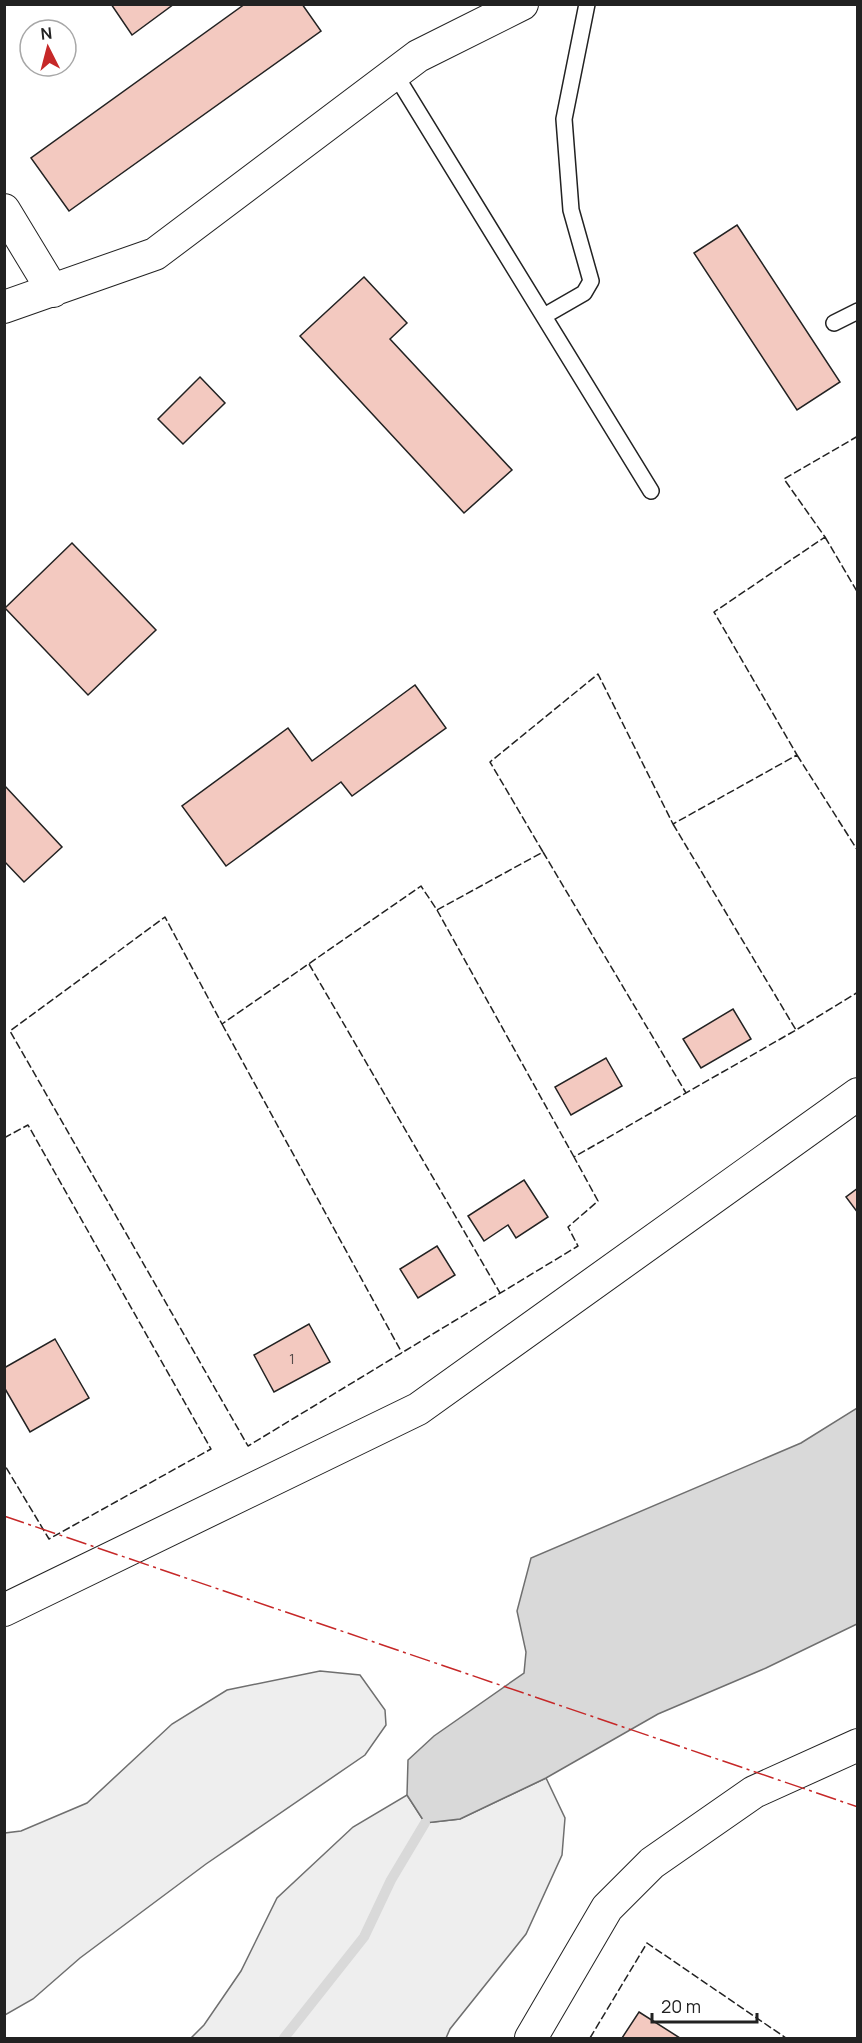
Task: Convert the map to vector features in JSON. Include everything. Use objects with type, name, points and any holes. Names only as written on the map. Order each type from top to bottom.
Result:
[{"type":"street","points":[[4,307],[154,254],[418,56],[522,4]]},
{"type":"street","points":[[4,210],[53,291]]},
{"type":"street","points":[[6,1607],[418,1409],[858,1094]]},
{"type":"street","points":[[531,2038],[607,1908],[652,1863],[754,1792],[858,1745]]},
{"type":"lane","points":[[544,316],[584,292],[591,281],[572,210],[564,119],[587,4]]},
{"type":"lane","points":[[395,74],[651,491]]},
{"type":"lane","points":[[834,323],[858,311]]},
{"type":"shaded area","points":[[857,1408],[857,1624],[766,1668],[658,1714],[546,1778],[460,1819],[425,1823],[407,1795],[408,1760],[434,1736],[524,1673],[526,1652],[517,1611],[531,1558],[801,1443]]},
{"type":"shaded area","points":[[320,1671],[360,1675],[385,1710],[386,1725],[365,1755],[206,1864],[80,1958],[33,1999],[5,2015],[5,1833],[21,1831],[87,1803],[172,1724],[227,1690]]},
{"type":"shaded area","points":[[546,1778],[565,1818],[562,1855],[526,1934],[450,2029],[446,2038],[191,2038],[204,2025],[241,1971],[277,1898],[353,1827],[407,1795],[425,1823],[460,1819]]},
{"type":"building","points":[[111,4],[174,4],[132,35]]},
{"type":"building","points":[[245,4],[302,4],[321,31],[69,211],[31,158]]},
{"type":"building","points":[[737,225],[840,382],[797,410],[694,253]]},
{"type":"building","points":[[364,277],[407,323],[390,339],[512,470],[464,513],[300,336]]},
{"type":"building","points":[[200,377],[225,403],[183,444],[158,419]]},
{"type":"building","points":[[72,543],[156,630],[88,695],[5,608]]},
{"type":"building","points":[[415,685],[446,728],[352,796],[341,782],[226,866],[182,806],[288,728],[312,761]]},
{"type":"building","points":[[4,785],[62,847],[24,882],[4,861]]},
{"type":"building","points":[[733,1009],[751,1039],[701,1068],[683,1039]]},
{"type":"building","points":[[606,1058],[622,1086],[571,1115],[555,1087]]},
{"type":"building","points":[[524,1180],[548,1217],[516,1238],[508,1225],[484,1241],[468,1216]]},
{"type":"building","points":[[858,1188],[858,1213],[846,1197]]},
{"type":"building","points":[[437,1246],[455,1275],[418,1298],[400,1269]]},
{"type":"building","points":[[309,1324],[330,1362],[274,1392],[254,1355]]},
{"type":"building","points":[[55,1339],[89,1398],[30,1432],[4,1387],[4,1368]]},
{"type":"building","points":[[639,2012],[680,2038],[622,2038]]},
{"type":"waterway","points":[[284,2038],[364,1937],[391,1880],[425,1823]]},
{"type":"fence","points":[[858,436],[784,479],[825,537],[714,612],[797,755],[673,824],[598,674],[490,762],[543,852],[437,910],[421,886],[222,1024],[165,917],[10,1031],[248,1446],[578,1246],[568,1227],[598,1201],[574,1157],[858,992]]},
{"type":"fence","points":[[825,537],[858,593]]},
{"type":"fence","points":[[797,755],[858,851]]},
{"type":"fence","points":[[673,824],[796,1030]]},
{"type":"fence","points":[[543,852],[686,1093]]},
{"type":"fence","points":[[437,910],[574,1157]]},
{"type":"fence","points":[[309,964],[500,1293]]},
{"type":"fence","points":[[222,1024],[402,1353]]},
{"type":"fence","points":[[4,1138],[28,1125],[211,1449],[49,1539],[4,1464]]},
{"type":"fence","points":[[590,2038],[647,1943],[786,2038]]},
{"type":"power","points":[[4,1516],[858,1807]]}]
